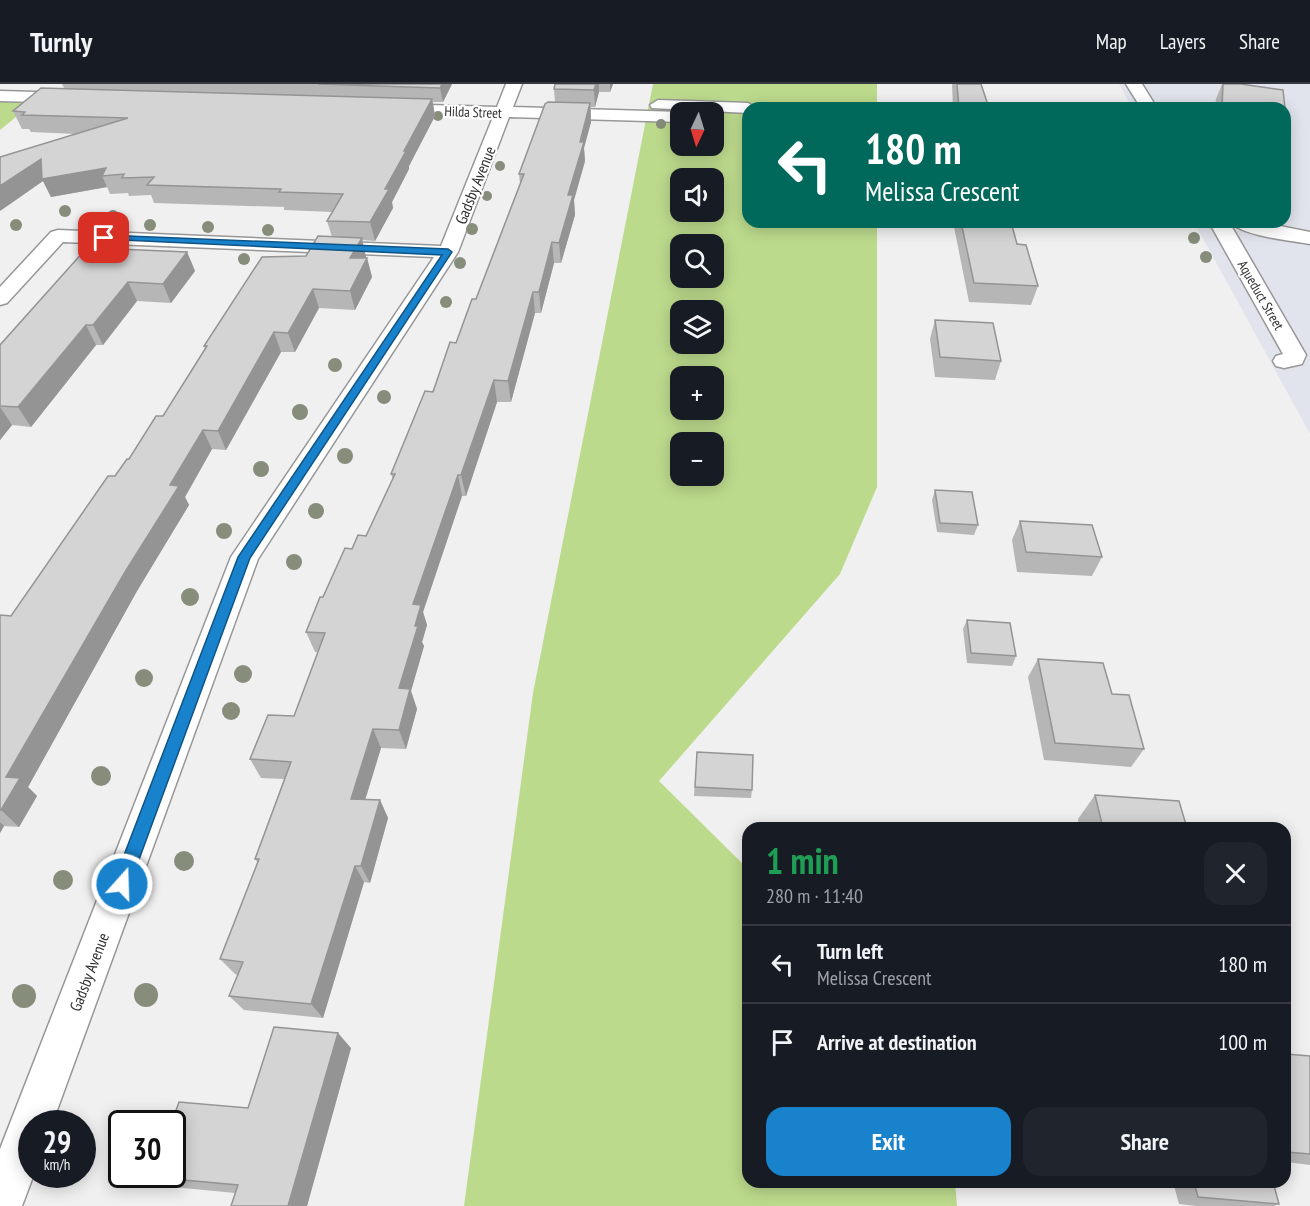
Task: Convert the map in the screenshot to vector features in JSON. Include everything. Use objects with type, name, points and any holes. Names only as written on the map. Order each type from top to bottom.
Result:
[{"type":"street","name":"Gadsby Avenue","points":[[0,1206],[244,557],[448,252],[514,84]]},
{"type":"street","points":[[1134,84],[1145,102]]},
{"type":"street","points":[[0,96],[83,99]]},
{"type":"street","name":"Hilda Street","points":[[550,113],[633,104],[742,108]]},
{"type":"street","name":"Hilda Street","points":[[373,108],[670,117]]},
{"type":"street","points":[[724,118],[742,119]]},
{"type":"street","name":"Aqueduct Street","points":[[1222,228],[1295,355],[1294,359],[1284,361]]},
{"type":"street","points":[[1259,228],[1310,238]]},
{"type":"street","points":[[0,299],[58,236],[448,252]]},
{"type":"shaded area","points":[[1119,84],[1310,84],[1310,434],[1197,228],[1291,228],[1291,102],[1129,102]]},
{"type":"green space","points":[[653,84],[877,84],[877,102],[742,102],[742,228],[877,228],[877,487],[840,574],[659,781],[742,863],[742,1188],[956,1188],[957,1206],[464,1206],[533,693]]},
{"type":"green space","points":[[0,101],[33,103],[0,130]]},
{"type":"building","points":[[318,84],[442,84],[440,88]]},
{"type":"building","points":[[555,84],[596,84],[594,90],[554,89]]},
{"type":"building","points":[[957,84],[981,84],[987,102],[958,102]]},
{"type":"building","points":[[1223,84],[1241,84],[1283,90],[1284,102],[1222,102]]},
{"type":"building","points":[[41,88],[432,99],[385,189],[389,189],[370,222],[327,221],[343,194],[279,192],[281,189],[147,185],[154,177],[122,178],[124,174],[102,176],[106,168],[42,179],[41,159],[0,186],[0,157],[128,118],[22,115],[25,112],[13,111]]},
{"type":"building","points":[[548,102],[590,103],[580,142],[584,142],[568,195],[573,195],[559,243],[552,242],[539,292],[533,292],[508,381],[494,380],[413,604],[421,605],[415,626],[418,626],[399,688],[410,689],[399,730],[373,729],[351,799],[380,800],[361,866],[355,866],[311,1004],[229,996],[243,962],[220,959],[259,859],[255,859],[291,762],[250,759],[268,715],[294,716],[325,633],[306,632],[320,597],[323,597],[345,548],[352,549],[358,535],[366,536],[395,474],[391,474],[425,391],[433,392],[450,342],[456,343],[472,299],[476,299],[524,174],[519,174],[545,104]]},
{"type":"building","points":[[962,228],[1013,228],[1017,244],[1026,245],[1038,286],[974,283]]},
{"type":"building","points":[[318,236],[362,238],[350,258],[367,258],[350,291],[313,289],[288,333],[274,332],[218,431],[203,430],[170,485],[179,486],[125,572],[6,777],[20,778],[0,810],[0,615],[11,616],[108,476],[115,476],[129,459],[156,416],[163,416],[207,346],[204,346],[262,257],[306,256]]},
{"type":"building","points":[[94,248],[187,252],[163,284],[128,282],[93,325],[86,325],[18,407],[0,406],[0,345],[84,251],[92,252]]},
{"type":"building","points":[[935,320],[993,323],[1001,361],[940,357]]},
{"type":"building","points":[[935,490],[972,492],[978,525],[940,523]]},
{"type":"building","points":[[1020,521],[1092,525],[1102,557],[1026,552]]},
{"type":"building","points":[[967,620],[1010,623],[1016,656],[971,653]]},
{"type":"building","points":[[1038,659],[1103,663],[1112,694],[1129,695],[1144,749],[1055,743]]},
{"type":"building","points":[[697,752],[753,755],[752,790],[695,787]]},
{"type":"building","points":[[1095,795],[1179,801],[1185,822],[1102,822]]},
{"type":"building","points":[[274,1027],[338,1033],[288,1206],[231,1206],[238,1185],[186,1180],[186,1110],[176,1110],[179,1102],[248,1108]]},
{"type":"building","points":[[1291,1054],[1310,1056],[1310,1154],[1291,1152]]},
{"type":"building","points":[[1196,1188],[1275,1188],[1279,1204],[1198,1197]]},
{"type":"route","points":[[104,238],[448,252],[244,557],[122,884]]}]
